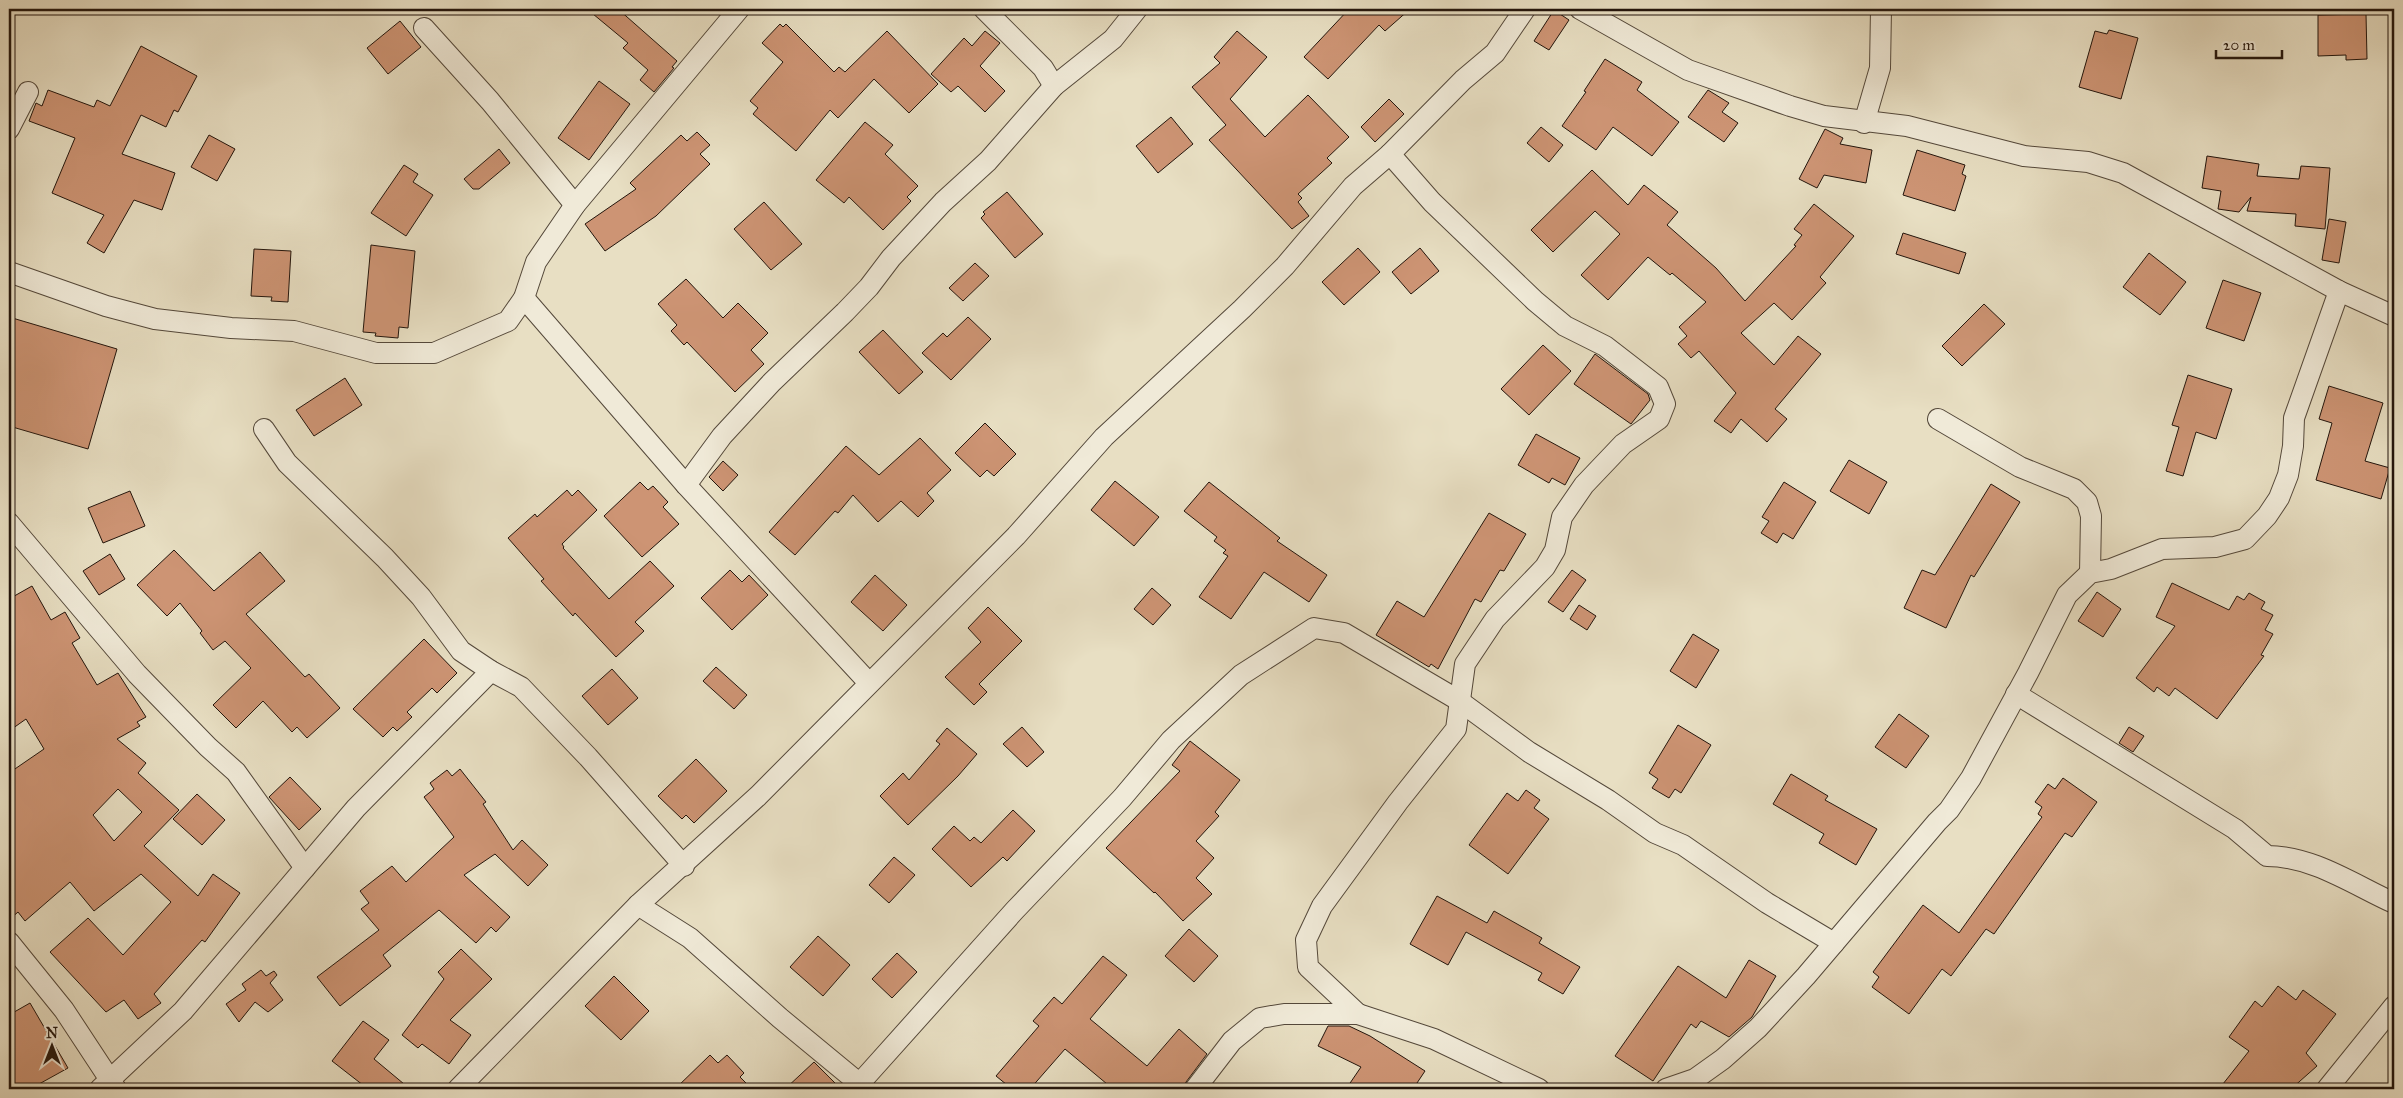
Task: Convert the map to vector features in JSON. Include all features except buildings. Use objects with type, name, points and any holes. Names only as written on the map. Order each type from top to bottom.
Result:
[{"type":"street","points":[[9,272],[106,306],[156,319],[231,328],[294,331],[376,353],[434,353],[508,320],[524,298],[536,262],[575,205],[739,9]]},
{"type":"street","points":[[984,9],[1031,55],[1054,86]]},
{"type":"street","points":[[686,485],[722,436],[772,382],[869,287],[890,258],[943,202],[988,161],[1054,86],[1113,39],[1137,9]]},
{"type":"street","points":[[458,1089],[638,906],[684,866],[758,796],[869,682],[1016,536],[1104,437],[1242,309],[1285,266],[1353,186],[1390,154],[1463,80],[1495,53],[1525,9]]},
{"type":"street","points":[[1580,9],[1688,70],[1824,116],[1864,123],[1907,126],[2024,156],[2088,162],[2122,173],[2338,292],[2394,316]]},
{"type":"street","points":[[1864,123],[1880,68],[1882,9]]},
{"type":"street","points":[[424,28],[490,100],[575,205]]},
{"type":"street","points":[[9,129],[28,92]]},
{"type":"street","points":[[1358,1014],[1308,966],[1306,940],[1322,906],[1398,802],[1456,729],[1458,700],[1465,664],[1495,619],[1545,567],[1555,550],[1562,517],[1584,485],[1623,444],[1659,419],[1665,404],[1658,387],[1605,346],[1565,326],[1535,301],[1432,202],[1390,154]]},
{"type":"street","points":[[1666,1089],[1692,1084],[1758,1028],[1949,810],[1976,769],[2067,595],[2090,572],[2112,569],[2162,549],[2216,547],[2245,539],[2267,516],[2279,498],[2288,475],[2293,446],[2294,418],[2338,292]]},
{"type":"street","points":[[524,298],[686,485],[869,682]]},
{"type":"street","points":[[1938,419],[2020,467],[2074,489],[2087,502],[2091,516],[2090,572]]},
{"type":"street","points":[[264,429],[287,463],[385,558],[421,597],[462,651],[491,671],[521,687],[588,757],[684,866]]},
{"type":"street","points":[[9,523],[137,674],[208,747],[236,772],[305,868]]},
{"type":"street","points":[[638,906],[690,938],[780,1018],[863,1086],[1015,910],[1122,798],[1171,740],[1241,675],[1314,628],[1344,633],[1458,700],[1529,752],[1608,800],[1655,833],[1683,845],[1767,902],[1834,943]]},
{"type":"street","points":[[9,942],[64,1010],[109,1086],[183,1011],[356,808],[491,671]]},
{"type":"street","points":[[2016,694],[2228,824],[2267,856],[2284,856],[2334,873],[2394,903]]},
{"type":"street","points":[[2327,1089],[2394,1006]]},
{"type":"street","points":[[1195,1089],[1232,1041],[1260,1018],[1284,1014],[1358,1014],[1434,1039],[1512,1084],[1539,1089]]}]
